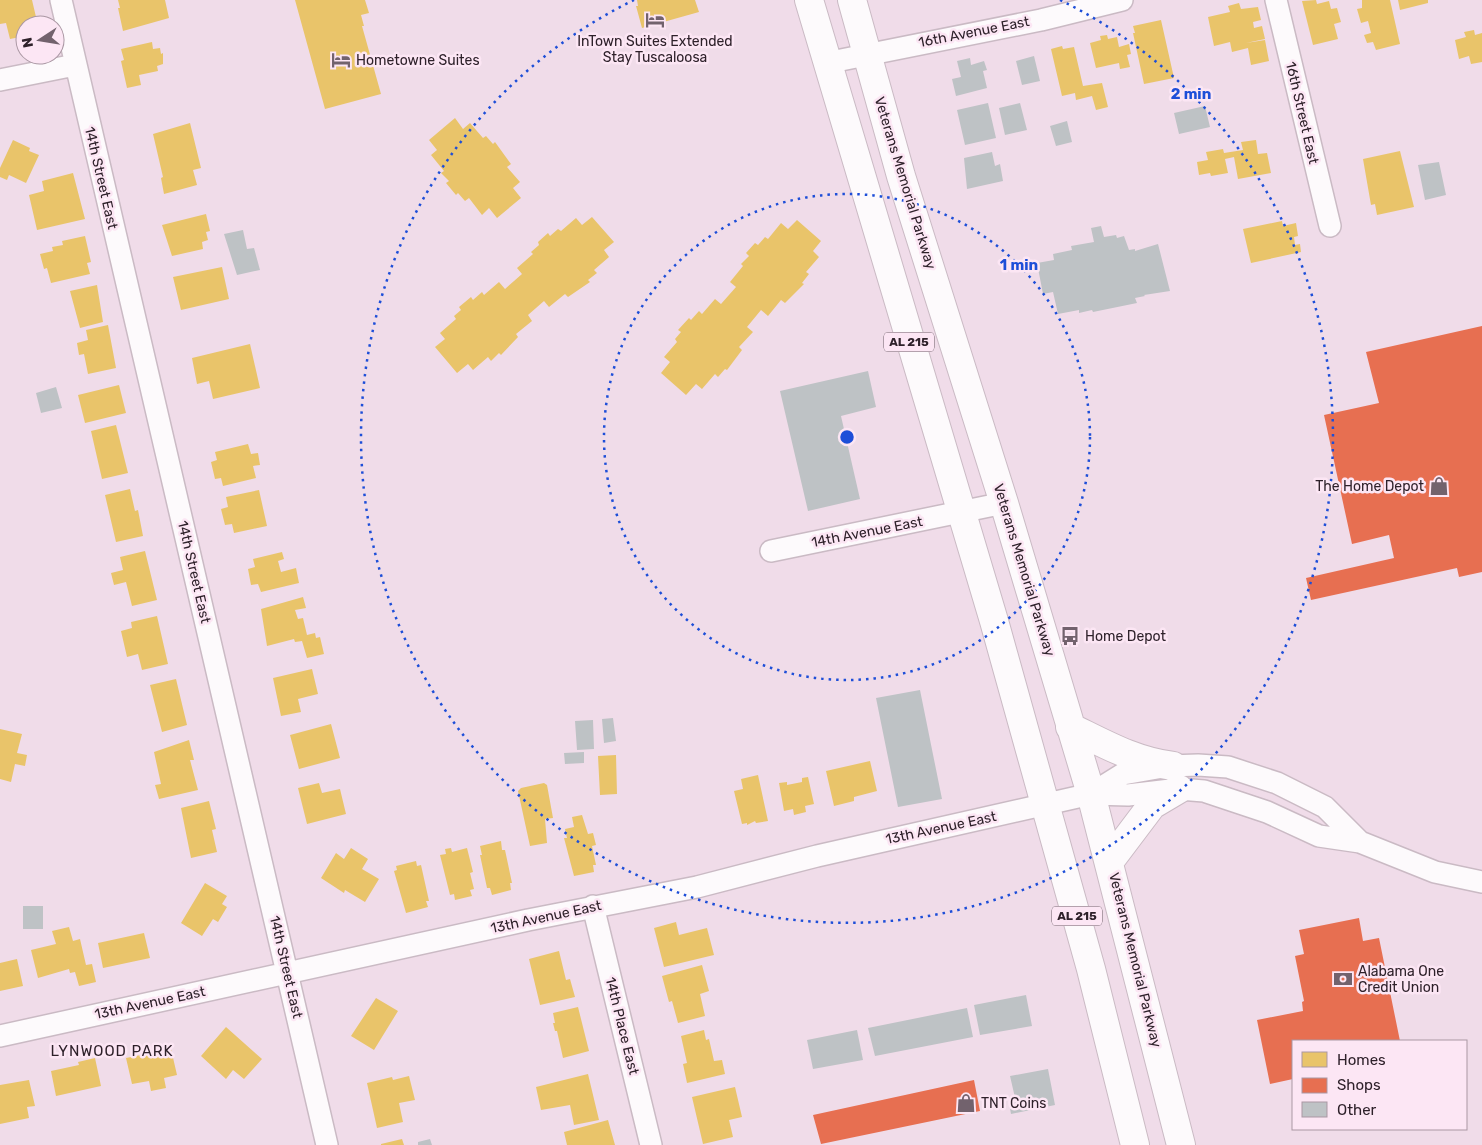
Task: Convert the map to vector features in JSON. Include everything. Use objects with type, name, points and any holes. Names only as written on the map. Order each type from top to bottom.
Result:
[{"type":"main road","name":"AL 215","points":[[809,0],[910,346],[963,512],[1046,804],[1091,969],[1134,1145]]},
{"type":"main road","name":"Veterans Memorial Parkway","points":[[852,0],[902,176],[1004,503],[1091,794],[1181,1145]]},
{"type":"main road","points":[[1070,727],[1176,778],[1152,805],[1109,862]]},
{"type":"street","name":"14th Street East","points":[[61,0],[327,1145]]},
{"type":"street","name":"16th Avenue East","points":[[826,63],[866,53],[1041,20],[1122,0]]},
{"type":"street","name":"16th Street East","points":[[1276,0],[1330,226]]},
{"type":"street","points":[[0,80],[75,65]]},
{"type":"street","name":"14th Avenue East","points":[[770,551],[1004,503]]},
{"type":"street","name":"13th Avenue East","points":[[0,1036],[593,906],[697,887],[836,851],[1091,794],[1128,795],[1176,778],[1198,765],[1228,768],[1277,783],[1325,807],[1360,842]]},
{"type":"street","name":"13th Avenue East","points":[[1176,778],[1204,791],[1267,812],[1319,836],[1360,842],[1435,872],[1482,882]]},
{"type":"street","name":"14th Place East","points":[[593,906],[651,1145]]},
{"type":"building: Homes","points":[[0,0],[32,0],[36,15],[15,15],[15,38],[10,39],[6,23],[0,24]]},
{"type":"building: Homes","points":[[118,0],[165,0],[169,18],[123,31]]},
{"type":"building: Homes","name":"Hometowne Suites","points":[[295,0],[365,0],[369,13],[361,15],[364,26],[362,26],[381,94],[325,109]]},
{"type":"building: Homes","name":"InTown Suites Extended Stay Tuscaloosa","points":[[637,0],[695,0],[699,12],[642,28],[636,6],[638,6]]},
{"type":"building: Homes","points":[[1316,0],[1317,4],[1329,1],[1331,9],[1337,8],[1341,22],[1334,24],[1338,39],[1313,45],[1302,1]]},
{"type":"building: Homes","points":[[1362,0],[1390,0],[1400,44],[1376,50],[1373,42],[1367,43],[1364,35],[1371,33],[1368,21],[1361,23],[1357,9],[1362,8]]},
{"type":"building: Homes","points":[[1398,0],[1428,0],[1428,3],[1400,10]]},
{"type":"building: Homes","points":[[1239,3],[1241,9],[1258,7],[1261,20],[1253,22],[1254,28],[1262,26],[1265,39],[1246,43],[1265,40],[1269,61],[1251,65],[1248,48],[1232,52],[1230,42],[1214,46],[1208,17],[1230,12],[1228,6]]},
{"type":"building: Homes","points":[[1161,20],[1174,78],[1144,84],[1133,26]]},
{"type":"building: Homes","points":[[1474,30],[1475,35],[1482,33],[1482,62],[1471,64],[1469,56],[1459,59],[1455,40],[1466,37],[1464,32]]},
{"type":"building: Homes","points":[[1107,35],[1108,39],[1117,37],[1119,47],[1129,44],[1131,54],[1127,55],[1130,67],[1120,69],[1119,63],[1096,68],[1090,43],[1101,40],[1100,36]]},
{"type":"building: Homes","points":[[152,42],[153,49],[160,48],[161,54],[163,53],[163,64],[157,66],[158,71],[139,75],[141,85],[127,88],[121,61],[124,60],[121,49]]},
{"type":"building: Homes","points":[[1062,46],[1063,49],[1074,47],[1083,86],[1102,83],[1108,107],[1096,110],[1092,96],[1076,100],[1075,93],[1062,96],[1051,49]]},
{"type":"building: Homes","points":[[455,118],[463,129],[470,123],[483,138],[486,136],[493,144],[495,142],[511,164],[507,167],[520,182],[513,188],[521,198],[497,218],[489,208],[482,215],[469,198],[465,201],[458,193],[456,195],[446,183],[449,181],[441,173],[444,171],[431,155],[437,150],[429,140]]},
{"type":"building: Homes","points":[[190,123],[201,168],[193,170],[197,185],[164,194],[161,178],[163,177],[153,134]]},
{"type":"building: Homes","points":[[13,140],[30,148],[29,151],[39,155],[26,183],[9,175],[7,180],[0,177],[0,168]]},
{"type":"building: Homes","points":[[1256,140],[1258,154],[1267,153],[1271,173],[1238,179],[1234,157],[1225,159],[1228,173],[1211,176],[1210,173],[1199,175],[1197,162],[1208,160],[1206,152],[1223,149],[1224,153],[1243,150],[1241,142]]},
{"type":"building: Homes","points":[[1400,151],[1414,207],[1377,215],[1375,204],[1371,205],[1363,159]]},
{"type":"building: Homes","points":[[73,173],[85,219],[37,230],[29,195],[44,191],[42,181]]},
{"type":"building: Homes","points":[[206,214],[210,231],[206,232],[208,240],[202,242],[203,249],[172,256],[162,225]]},
{"type":"building: Homes","points":[[592,217],[614,242],[604,250],[609,257],[594,270],[597,273],[588,280],[590,282],[568,297],[565,294],[549,307],[544,301],[528,315],[532,321],[516,334],[518,337],[501,355],[499,353],[491,361],[488,357],[473,370],[468,364],[457,373],[435,347],[445,339],[440,333],[456,319],[454,316],[461,310],[459,307],[471,297],[473,300],[482,292],[484,295],[499,282],[505,289],[522,274],[517,268],[533,254],[531,252],[539,245],[538,242],[548,233],[550,236],[558,229],[561,231],[576,218],[582,225]]},
{"type":"building: Homes","points":[[797,220],[821,241],[813,251],[819,257],[806,272],[809,274],[802,283],[804,284],[785,303],[781,300],[768,316],[761,310],[747,327],[753,332],[739,347],[742,350],[727,370],[725,369],[718,377],[715,374],[702,389],[696,384],[686,395],[661,373],[670,362],[664,357],[677,342],[675,339],[681,332],[678,330],[689,318],[691,320],[699,311],[702,314],[715,299],[721,304],[736,287],[730,282],[743,266],[741,264],[749,256],[746,253],[755,243],[758,245],[765,237],[768,239],[781,223],[788,229]]},
{"type":"building: Homes","points":[[1282,221],[1283,226],[1296,223],[1298,236],[1294,237],[1295,245],[1300,244],[1301,252],[1251,263],[1243,229]]},
{"type":"building: Homes","points":[[85,236],[91,262],[87,263],[90,274],[51,283],[47,268],[44,269],[40,254],[53,251],[52,247],[63,245],[62,241]]},
{"type":"building: Homes","points":[[222,267],[229,299],[181,310],[173,277]]},
{"type":"building: Homes","points":[[97,285],[103,322],[80,328],[70,291]]},
{"type":"building: Homes","points":[[108,325],[116,368],[88,374],[84,354],[79,355],[77,343],[88,340],[86,330]]},
{"type":"building: Homes","points":[[250,344],[260,388],[213,399],[209,381],[197,384],[192,358]]},
{"type":"building: Homes","points":[[119,385],[126,413],[85,423],[78,395]]},
{"type":"building: Homes","points":[[116,425],[128,473],[102,479],[91,431]]},
{"type":"building: Homes","points":[[248,444],[251,454],[258,453],[260,465],[253,466],[256,478],[223,486],[221,478],[215,479],[211,462],[217,460],[215,452]]},
{"type":"building: Homes","points":[[130,489],[135,511],[138,510],[143,536],[116,542],[105,495]]},
{"type":"building: Homes","points":[[259,490],[267,526],[234,533],[232,524],[225,525],[221,509],[228,507],[226,497]]},
{"type":"building: Homes","points":[[145,551],[157,600],[132,606],[126,582],[114,585],[111,573],[123,570],[120,557]]},
{"type":"building: Homes","points":[[282,552],[284,559],[278,561],[281,572],[296,568],[299,583],[261,592],[258,584],[251,585],[248,569],[255,567],[253,559]]},
{"type":"building: Homes","points":[[303,597],[306,608],[295,610],[298,619],[303,618],[307,635],[315,633],[316,638],[320,637],[324,654],[307,658],[302,641],[295,642],[294,639],[267,646],[261,609]]},
{"type":"building: Homes","points":[[157,616],[168,664],[142,670],[138,654],[127,657],[121,631],[132,628],[131,622]]},
{"type":"building: Homes","points":[[312,669],[318,694],[298,699],[301,712],[281,716],[273,678]]},
{"type":"building: Homes","points":[[176,679],[187,725],[162,732],[150,685]]},
{"type":"building: Homes","points":[[331,724],[340,758],[299,769],[290,735]]},
{"type":"building: Homes","points":[[0,729],[22,734],[17,753],[27,755],[25,766],[15,764],[11,782],[0,779]]},
{"type":"building: Homes","points":[[189,740],[194,760],[190,760],[198,790],[159,799],[155,785],[161,784],[154,752]]},
{"type":"building: Homes","points":[[616,755],[617,794],[600,795],[598,756]]},
{"type":"building: Homes","points":[[870,761],[877,791],[854,797],[854,801],[834,806],[826,771]]},
{"type":"building: Homes","points":[[758,775],[768,821],[756,823],[755,821],[747,825],[747,823],[742,824],[734,791],[743,789],[741,779]]},
{"type":"building: Homes","points":[[808,777],[814,804],[805,806],[806,812],[794,815],[793,809],[784,811],[779,783],[787,782],[787,785],[802,782],[802,778]]},
{"type":"building: Homes","points":[[319,783],[322,793],[340,789],[346,814],[307,824],[298,788]]},
{"type":"building: Homes","points":[[544,783],[547,785],[553,818],[545,819],[547,843],[530,846],[518,791],[521,788]]},
{"type":"building: Homes","points":[[209,801],[216,829],[212,830],[217,852],[191,858],[181,808]]},
{"type":"building: Homes","points":[[582,815],[588,834],[593,833],[596,845],[592,846],[596,865],[593,865],[594,872],[574,876],[564,838],[567,838],[565,829],[574,827],[572,817]]},
{"type":"building: Homes","points":[[501,841],[502,850],[505,850],[512,883],[510,883],[511,890],[492,895],[490,888],[487,888],[480,846]]},
{"type":"building: Homes","points":[[351,848],[368,859],[362,869],[379,879],[365,902],[345,890],[344,893],[321,878],[336,853],[344,859]]},
{"type":"building: Homes","points":[[451,848],[452,852],[467,848],[473,872],[470,873],[474,889],[470,890],[472,896],[455,900],[454,894],[450,895],[440,855],[446,854],[445,849]]},
{"type":"building: Homes","points":[[416,861],[417,866],[421,865],[429,901],[426,901],[428,907],[406,913],[394,871],[397,870],[396,866]]},
{"type":"building: Homes","points":[[205,883],[227,896],[222,904],[227,907],[218,922],[213,919],[202,936],[181,923]]},
{"type":"building: Homes","points":[[676,922],[679,935],[707,928],[714,955],[664,967],[654,928]]},
{"type":"building: Homes","points":[[69,927],[73,941],[80,939],[86,965],[92,964],[96,982],[79,986],[75,972],[70,973],[69,969],[38,978],[31,950],[56,944],[52,931]]},
{"type":"building: Homes","points":[[144,933],[150,958],[103,968],[98,943]]},
{"type":"building: Homes","points":[[559,951],[566,980],[570,979],[575,997],[540,1005],[529,959]]},
{"type":"building: Homes","points":[[17,959],[23,986],[0,991],[0,963]]},
{"type":"building: Homes","points":[[702,965],[709,991],[700,994],[705,1016],[678,1023],[672,1001],[669,1002],[662,976]]},
{"type":"building: Homes","points":[[376,998],[398,1011],[374,1050],[351,1036]]},
{"type":"building: Homes","points":[[578,1007],[589,1051],[563,1058],[557,1031],[555,1031],[553,1023],[555,1023],[553,1013]]},
{"type":"building: Homes","points":[[226,1027],[262,1059],[244,1079],[233,1070],[226,1079],[201,1056]]},
{"type":"building: Homes","points":[[704,1030],[706,1040],[709,1039],[714,1061],[722,1060],[725,1074],[687,1083],[683,1064],[687,1063],[681,1036]]},
{"type":"building: Homes","points":[[171,1049],[177,1075],[164,1078],[166,1088],[151,1091],[149,1081],[132,1084],[126,1058]]},
{"type":"building: Homes","points":[[95,1058],[101,1086],[56,1096],[51,1071],[79,1065],[78,1062]]},
{"type":"building: Homes","points":[[588,1074],[599,1120],[574,1125],[570,1105],[541,1110],[536,1087]]},
{"type":"building: Homes","points":[[409,1076],[415,1100],[399,1103],[403,1122],[377,1128],[367,1083],[392,1077],[393,1080]]},
{"type":"building: Homes","points":[[29,1080],[35,1106],[27,1107],[29,1118],[0,1124],[0,1085]]},
{"type":"building: Homes","points":[[735,1087],[742,1117],[729,1120],[733,1137],[703,1144],[692,1097]]},
{"type":"building: Homes","points":[[608,1120],[615,1145],[567,1145],[564,1132]]},
{"type":"building: Homes","points":[[402,1139],[404,1145],[381,1145],[381,1144]]},
{"type":"building: Shops","name":"The Home Depot","points":[[1482,326],[1482,572],[1459,577],[1457,568],[1311,600],[1306,578],[1394,558],[1389,535],[1352,544],[1324,415],[1379,403],[1366,352]]},
{"type":"building: Shops","name":"Alabama One Credit Union","points":[[1359,918],[1363,941],[1379,938],[1400,1040],[1292,1040],[1292,1079],[1270,1084],[1257,1020],[1303,1011],[1302,1002],[1304,1001],[1295,956],[1304,954],[1299,930]]},
{"type":"building: Shops","points":[[974,1080],[980,1111],[821,1144],[813,1115]]},
{"type":"building: Other","points":[[1034,56],[1040,81],[1022,85],[1016,61]]},
{"type":"building: Other","points":[[970,58],[971,65],[984,61],[987,70],[983,71],[987,88],[956,96],[952,79],[961,77],[957,61]]},
{"type":"building: Other","points":[[988,103],[996,138],[965,145],[957,110]]},
{"type":"building: Other","points":[[1020,103],[1027,130],[1005,135],[999,108]]},
{"type":"building: Other","points":[[1205,106],[1210,127],[1179,134],[1174,113]]},
{"type":"building: Other","points":[[1067,121],[1072,142],[1056,146],[1050,126]]},
{"type":"building: Other","points":[[992,152],[995,166],[1000,164],[1003,181],[967,189],[964,158]]},
{"type":"building: Other","points":[[1439,162],[1446,195],[1425,200],[1418,165]]},
{"type":"building: Other","points":[[1101,226],[1104,237],[1116,235],[1117,238],[1124,236],[1129,250],[1135,249],[1135,251],[1158,244],[1170,291],[1135,298],[1137,303],[1093,312],[1092,310],[1079,313],[1079,310],[1058,314],[1053,292],[1043,294],[1037,263],[1054,260],[1053,254],[1072,250],[1071,246],[1094,242],[1091,228]]},
{"type":"building: Other","points":[[243,230],[247,249],[254,248],[260,270],[237,275],[224,234]]},
{"type":"building: Other","points":[[868,371],[876,407],[841,416],[860,499],[808,511],[780,391]]},
{"type":"building: Other","points":[[56,387],[62,408],[41,413],[36,393]]},
{"type":"building: Other","points":[[920,690],[942,799],[898,807],[876,698]]},
{"type":"building: Other","points":[[613,718],[616,741],[604,743],[602,719]]},
{"type":"building: Other","points":[[593,720],[594,749],[577,750],[575,721]]},
{"type":"building: Other","points":[[584,752],[584,763],[565,764],[564,753]]},
{"type":"building: Other","points":[[23,906],[43,906],[43,929],[23,929]]},
{"type":"building: Other","points":[[1026,995],[1032,1026],[980,1035],[974,1005]]},
{"type":"building: Other","points":[[967,1008],[973,1037],[875,1056],[868,1028]]},
{"type":"building: Other","points":[[857,1030],[863,1060],[813,1069],[807,1040]]},
{"type":"building: Other","points":[[1048,1069],[1055,1105],[1011,1114],[1009,1103],[1016,1102],[1010,1076]]},
{"type":"building: Other","points":[[430,1139],[432,1145],[418,1145],[418,1142]]},
{"type":"place","name":"InTown Suites Extended Stay Tuscaloosa","points":[[655,20]]},
{"type":"place","name":"Hometowne Suites","points":[[341,60]]},
{"type":"place","name":"The Home Depot","points":[[1439,486]]},
{"type":"place","name":"Home Depot","points":[[1070,636]]},
{"type":"place","name":"Alabama One Credit Union","points":[[1343,979]]},
{"type":"place","name":"TNT Coins","points":[[966,1103]]},
{"type":"district","name":"LYNWOOD PARK","points":[[112,1051]]}]
